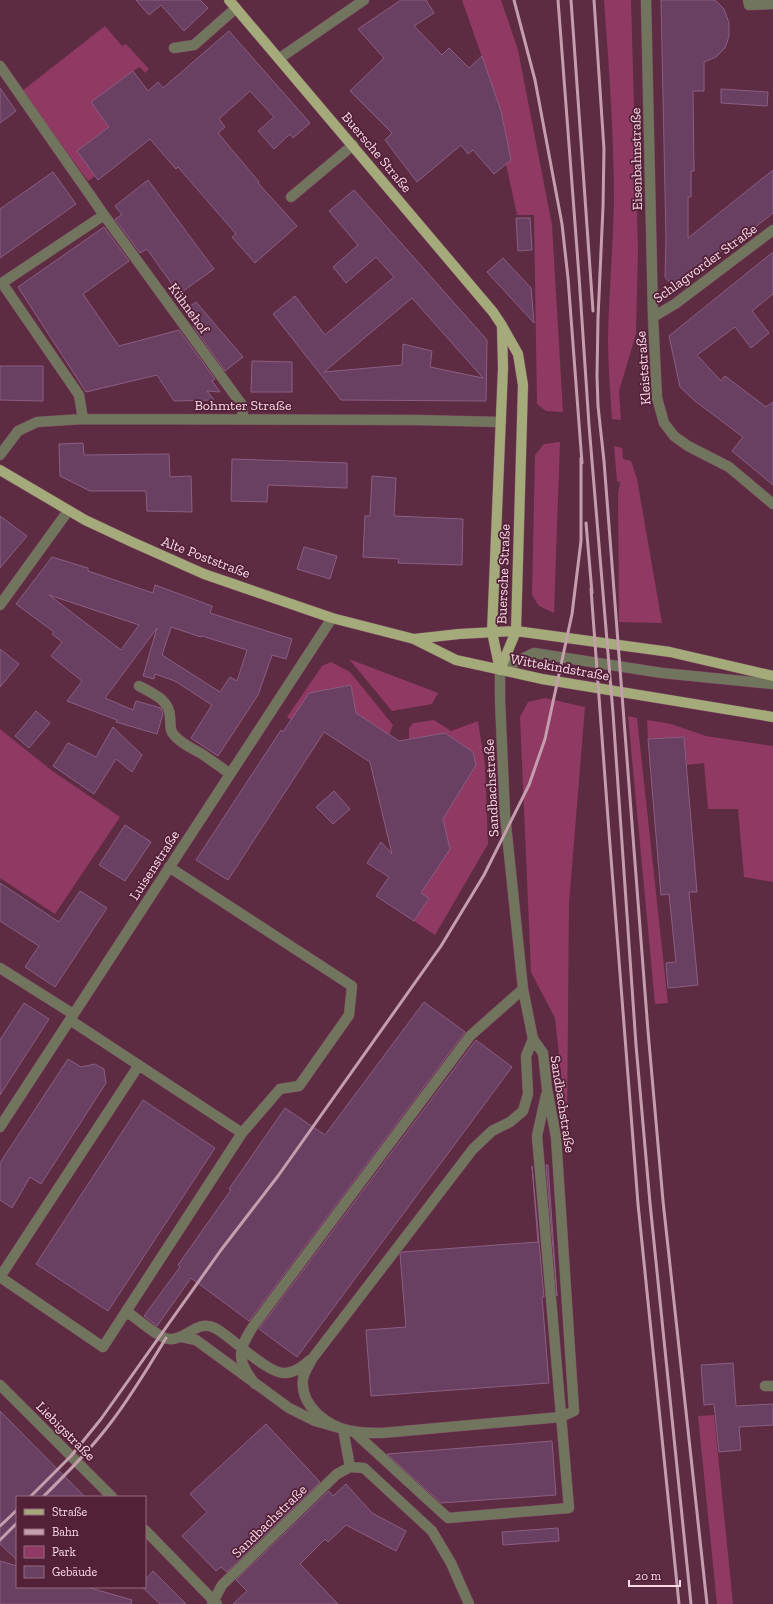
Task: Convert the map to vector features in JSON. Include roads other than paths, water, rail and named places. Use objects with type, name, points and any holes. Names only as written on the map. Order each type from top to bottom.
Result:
[{"type":"main road","name":"Buersche Straße","points":[[229,0],[280,58],[501,324],[518,354],[523,385],[516,631],[500,670]]},
{"type":"main road","name":"Buersche Straße","points":[[500,670],[492,632],[504,368],[501,324]]},
{"type":"main road","name":"Alte Poststraße","points":[[0,470],[68,511],[132,542],[204,574],[332,618],[414,639],[456,660],[500,670]]},
{"type":"main road","name":"Wittekindstraße","points":[[492,632],[516,631],[670,652],[773,676]]},
{"type":"main road","name":"Alte Poststraße","points":[[414,639],[492,632]]},
{"type":"main road","name":"Wittekindstraße","points":[[500,670],[550,680],[773,717]]},
{"type":"street","points":[[280,58],[364,0]]},
{"type":"street","name":"Eisenbahnstraße","points":[[646,0],[654,317]]},
{"type":"street","points":[[748,0],[748,5],[773,4]]},
{"type":"street","points":[[174,48],[194,45],[236,8]]},
{"type":"street","name":"Kühnehof","points":[[0,66],[104,215],[242,405],[243,419]]},
{"type":"street","points":[[291,197],[352,145]]},
{"type":"street","points":[[83,419],[79,395],[1,281],[104,215]]},
{"type":"street","name":"Schlagvorder Straße","points":[[654,317],[675,304],[773,230]]},
{"type":"street","name":"Kleiststraße","points":[[654,317],[657,398],[664,423],[674,436],[688,446],[729,467],[773,504]]},
{"type":"street","name":"Bohmter Straße","points":[[0,455],[18,431],[37,422],[83,419],[243,419],[501,422]]},
{"type":"street","points":[[0,605],[68,511]]},
{"type":"street","name":"Luisenstraße","points":[[0,1127],[332,618]]},
{"type":"street","name":"Wittekindstraße","points":[[500,670],[534,653],[662,673],[773,684]]},
{"type":"street","name":"Sandbachstraße","points":[[500,670],[505,815],[523,989],[533,1039],[543,1053],[547,1089],[556,1137],[574,1411],[561,1417]]},
{"type":"street","points":[[139,686],[158,696],[166,705],[170,716],[170,727],[173,735],[182,743],[230,774]]},
{"type":"street","points":[[139,1065],[0,1277],[103,1347],[242,1133],[280,1089],[299,1086],[349,1015],[352,986],[169,867]]},
{"type":"street","points":[[0,968],[139,1065],[242,1133]]},
{"type":"street","points":[[255,1384],[244,1370],[240,1354],[245,1339],[254,1325],[470,1036],[523,989]]},
{"type":"street","points":[[126,1311],[170,1340],[182,1337],[198,1326],[214,1328],[270,1369],[285,1373],[300,1369],[312,1358],[473,1149],[492,1131],[510,1122],[523,1111],[528,1094],[526,1056],[533,1039]]},
{"type":"street","points":[[353,1432],[448,1518],[569,1508],[537,1136],[547,1089]]},
{"type":"street","points":[[182,1337],[196,1340],[289,1408],[314,1421],[353,1432],[382,1433],[561,1417]]},
{"type":"street","points":[[312,1358],[303,1378],[304,1394],[312,1407],[324,1419],[343,1429]]},
{"type":"street","name":"Liebigstraße","points":[[0,1386],[111,1496]]},
{"type":"street","points":[[343,1429],[350,1467],[364,1468],[432,1531],[451,1563],[469,1604]]},
{"type":"street","name":"Sandbachstraße","points":[[214,1603],[222,1585],[337,1474],[350,1467]]},
{"type":"street","points":[[146,1531],[214,1603]]},
{"type":"railway","points":[[514,0],[535,80],[562,224],[568,278],[582,463]]},
{"type":"railway","points":[[558,0],[589,425],[613,713],[636,1045],[650,1203],[691,1604]]},
{"type":"railway","points":[[571,0],[593,311]]},
{"type":"railway","points":[[594,0],[604,149],[598,318],[598,406],[604,461],[648,1031],[663,1201],[707,1604]]},
{"type":"railway","points":[[31,1496],[71,1456],[101,1419],[221,1250],[278,1176],[441,946],[484,875],[529,785],[545,739],[572,614],[581,541],[581,458]]},
{"type":"railway","points":[[586,523],[592,593]]},
{"type":"railway","points":[[591,589],[638,1204],[679,1604]]},
{"type":"railway","points":[[44,1496],[69,1471],[117,1415],[132,1394],[166,1338]]},
{"type":"railway","points":[[0,1526],[16,1511]]},
{"type":"railway","points":[[0,1540],[16,1524]]}]
